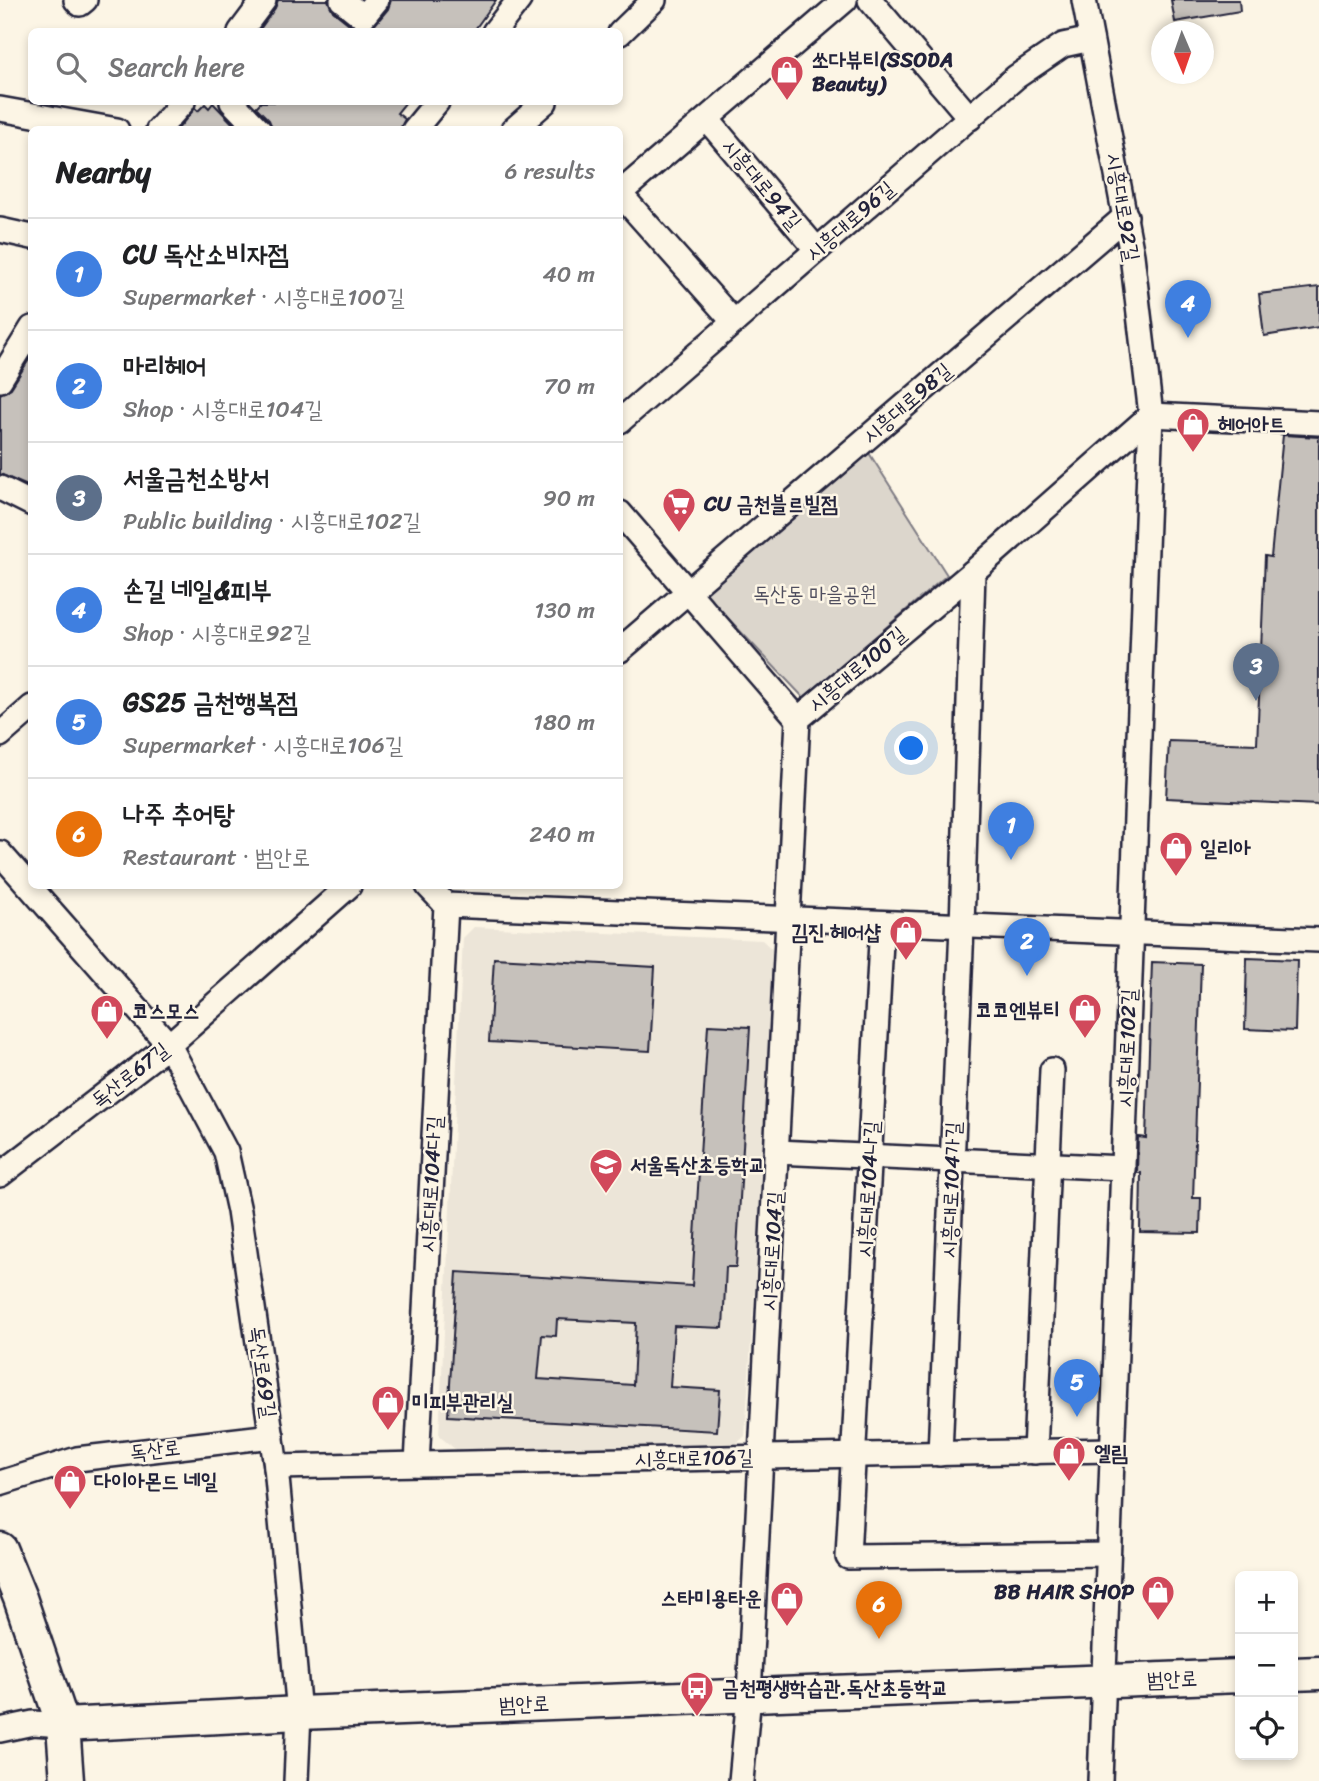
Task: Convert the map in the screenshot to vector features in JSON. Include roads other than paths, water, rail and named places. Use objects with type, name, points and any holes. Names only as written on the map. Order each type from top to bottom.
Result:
[{"type":"main road","points":[[0,1549],[20,1598],[63,1725],[67,1781]]},
{"type":"main road","points":[[1298,1674],[1319,1673]]},
{"type":"main road","name":"범안로","points":[[63,1725],[299,1713],[1235,1676]]},
{"type":"street","points":[[76,0],[80,5],[85,0]]},
{"type":"street","points":[[342,0],[363,17],[377,0]]},
{"type":"street","points":[[497,28],[519,0]]},
{"type":"street","points":[[623,30],[654,0]]},
{"type":"street","name":"시흥대로94길","points":[[623,190],[845,0]]},
{"type":"street","points":[[870,0],[970,118]]},
{"type":"street","name":"시흥대로92길","points":[[1084,0],[1126,216],[1150,415]]},
{"type":"street","points":[[243,28],[260,2]]},
{"type":"street","name":"시흥대로96길","points":[[623,418],[1016,77],[1063,45],[1091,38]]},
{"type":"street","points":[[162,126],[180,105]]},
{"type":"street","points":[[235,105],[255,126]]},
{"type":"street","points":[[417,126],[435,105]]},
{"type":"street","points":[[518,126],[542,105]]},
{"type":"street","points":[[0,109],[95,126]]},
{"type":"street","name":"시흥대로94길","points":[[707,118],[817,250]]},
{"type":"street","name":"시흥대로94길","points":[[623,196],[734,322]]},
{"type":"street","name":"시흥대로98길","points":[[623,647],[1126,216]]},
{"type":"street","points":[[0,230],[28,236]]},
{"type":"street","points":[[0,380],[28,334]]},
{"type":"street","points":[[1150,415],[1319,423]]},
{"type":"street","name":"시흥대로100길","points":[[788,919],[798,719],[973,572],[1150,415]]},
{"type":"street","name":"시흥대로102길","points":[[1104,1681],[1150,415]]},
{"type":"street","points":[[0,488],[28,502]]},
{"type":"street","points":[[623,516],[798,719]]},
{"type":"street","points":[[962,926],[973,572]]},
{"type":"street","points":[[0,734],[28,710]]},
{"type":"street","name":"독산로69길","points":[[0,853],[28,885]]},
{"type":"street","name":"독산로69길","points":[[32,889],[169,1045],[226,1152],[239,1211],[272,1436],[299,1713]]},
{"type":"street","name":"독산로67길","points":[[0,1175],[169,1045],[346,889]]},
{"type":"street","points":[[431,889],[446,905],[1319,940]]},
{"type":"street","name":"시흥대로104다길","points":[[417,1464],[446,905]]},
{"type":"street","name":"시흥대로104길","points":[[761,1457],[788,919]]},
{"type":"street","name":"시흥대로104나길","points":[[882,923],[848,1557],[1108,1554]]},
{"type":"street","name":"시흥대로104가길","points":[[940,1454],[962,926]]},
{"type":"street","points":[[1035,1452],[1052,1070]]},
{"type":"street","points":[[776,1152],[1123,1168]]},
{"type":"street","name":"독산로","points":[[0,1483],[77,1459],[272,1436]]},
{"type":"street","name":"시흥대로106길","points":[[276,1467],[1112,1450]]},
{"type":"street","points":[[741,1781],[749,1695],[761,1457]]},
{"type":"street","points":[[1100,1781],[1104,1681]]},
{"type":"street","points":[[296,1781],[299,1713]]},
{"type":"street","points":[[0,1730],[33,1723],[63,1725]]},
{"type":"place","name":"쏘다뷰티(SSODA Beauty)","points":[[787,102]]},
{"type":"place","name":"손길 네일&피부","points":[[1188,338]]},
{"type":"place","name":"헤어아트","points":[[1193,454]]},
{"type":"place","name":"CU 금천블르빌점","points":[[679,534]]},
{"type":"place","name":"서울금천소방서","points":[[1256,701]]},
{"type":"place","name":"CU 독산소비자점","points":[[1011,860]]},
{"type":"place","name":"일리아","points":[[1176,878]]},
{"type":"place","name":"김진 헤어샵","points":[[906,962]]},
{"type":"place","name":"마리헤어","points":[[1027,976]]},
{"type":"place","name":"코코엔뷰티","points":[[1085,1040]]},
{"type":"place","name":"코스모스","points":[[107,1041]]},
{"type":"place","name":"서울독산초등학교","points":[[606,1195]]},
{"type":"place","name":"GS25 금천행복점","points":[[1077,1417]]},
{"type":"place","name":"미피부관리실","points":[[388,1432]]},
{"type":"place","name":"엘림","points":[[1069,1483]]},
{"type":"place","name":"다이아몬드 네일","points":[[70,1511]]},
{"type":"place","name":"BB HAIR SHOP","points":[[1158,1622]]},
{"type":"place","name":"스타미용타운","points":[[787,1628]]},
{"type":"place","name":"나주 추어탕","points":[[879,1639]]},
{"type":"place","name":"금천평생학습관.독산초등학교","points":[[697,1718]]},
{"type":"park label","name":"독산동 마을공원","points":[[815,594]]}]
